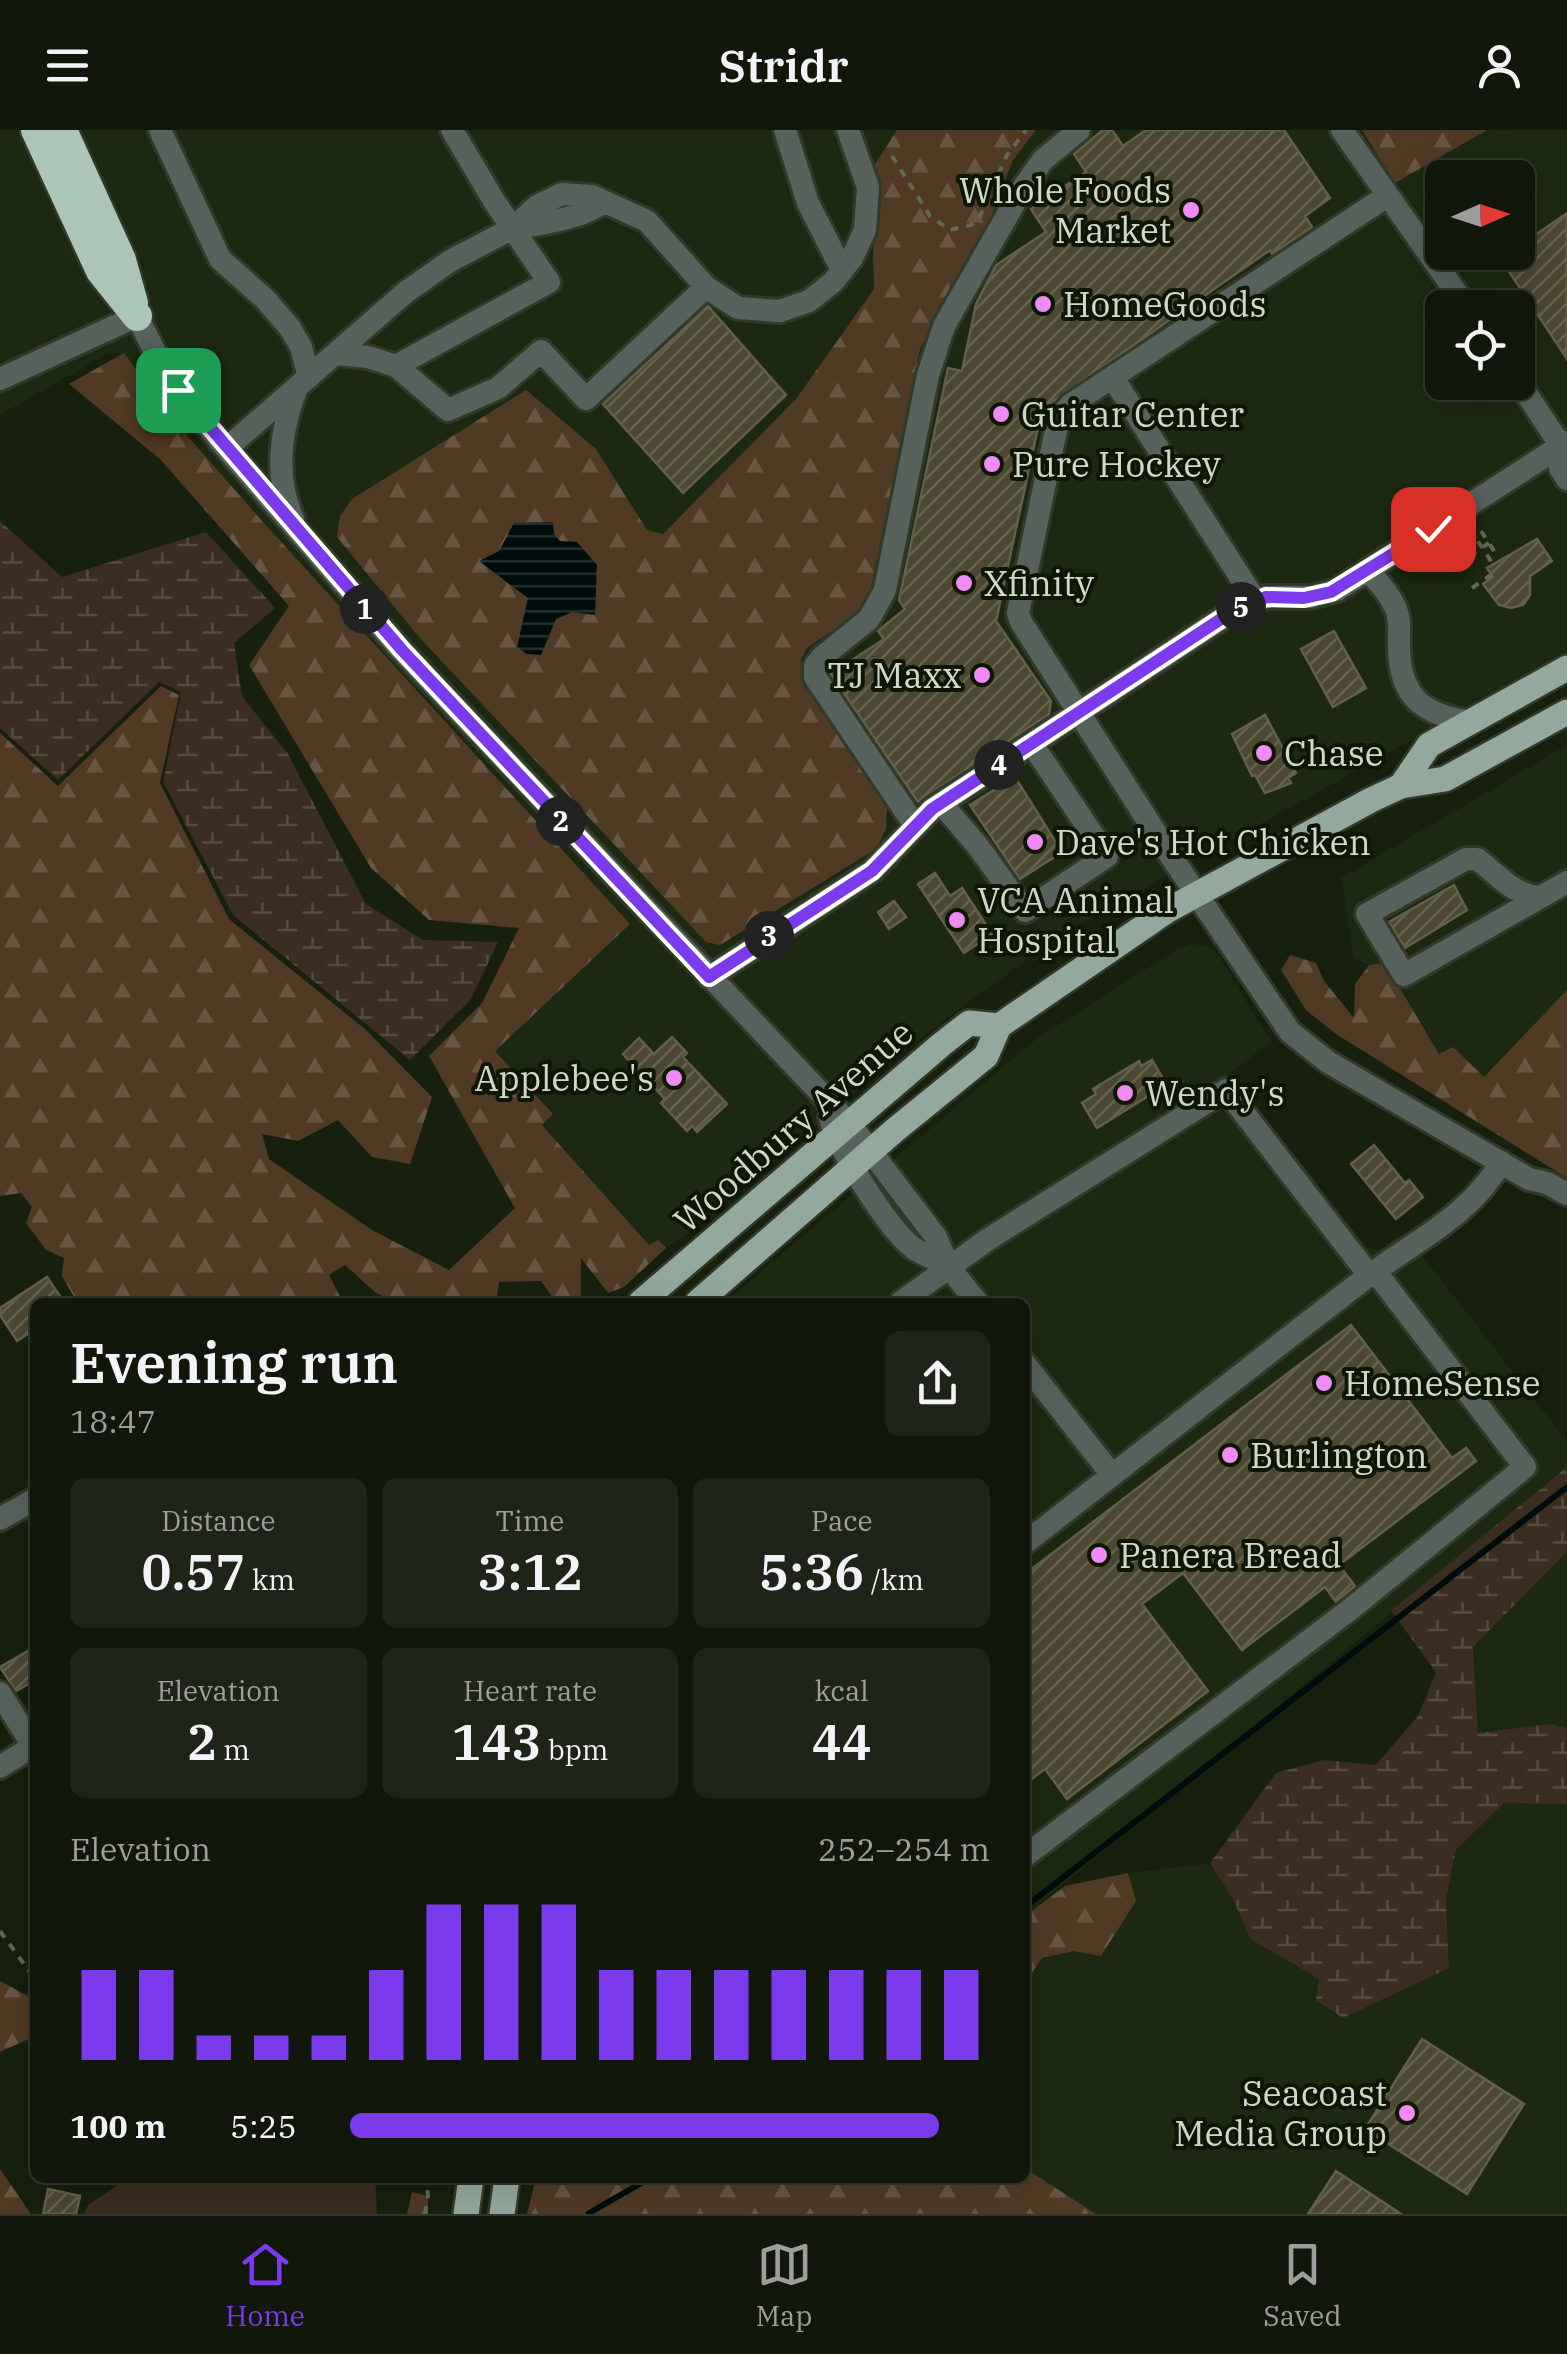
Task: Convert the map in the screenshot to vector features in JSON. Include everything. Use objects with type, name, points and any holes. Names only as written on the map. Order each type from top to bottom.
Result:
[{"type":"highway","points":[[36,130],[101,270],[137,316]]},
{"type":"highway","points":[[62,130],[121,260],[137,316]]},
{"type":"main road","name":"Woodbury Avenue","points":[[1400,786],[1429,745],[1567,668]]},
{"type":"main road","name":"Woodbury Avenue","points":[[703,1298],[986,1056],[999,1026],[1110,948],[1196,893],[1400,786],[1445,780],[1567,712]]},
{"type":"main road","name":"Woodbury Avenue","points":[[647,1298],[969,1024],[999,1026]]},
{"type":"main road","points":[[466,2214],[470,2183]]},
{"type":"main road","points":[[502,2214],[506,2183]]},
{"type":"street","points":[[160,130],[220,259],[265,299],[299,341],[303,383],[282,437],[280,462],[287,500],[301,536]]},
{"type":"street","points":[[396,366],[549,282],[452,130]]},
{"type":"street","points":[[785,130],[808,202],[842,270]]},
{"type":"street","points":[[227,448],[426,277],[513,228],[537,206],[562,194],[592,196],[647,221],[706,287],[738,308],[780,311],[795,307],[821,293],[860,245],[868,215],[868,187],[848,130]]},
{"type":"street","points":[[914,824],[815,677],[815,666],[878,608],[885,590],[928,375],[944,326],[1043,160],[1079,130]]},
{"type":"street","points":[[1342,130],[1454,290]]},
{"type":"street","points":[[1387,196],[1070,406],[1060,418],[1018,613],[1079,713],[1290,1032],[1328,1062],[1529,1179],[1567,1194]]},
{"type":"street","points":[[337,354],[368,357],[396,366],[443,408],[454,410],[498,388],[542,351],[586,399],[706,287]]},
{"type":"street","points":[[0,379],[137,316],[178,390],[301,536],[402,650],[826,1100],[862,1160],[936,1237],[948,1266],[974,1298]]},
{"type":"street","points":[[1113,378],[1255,600]]},
{"type":"street","points":[[1532,400],[1565,445],[1560,468],[1567,478]]},
{"type":"street","points":[[709,977],[872,871],[914,824],[942,803],[1255,600],[1318,596],[1337,590],[1565,445]]},
{"type":"street","points":[[1368,571],[1396,609],[1400,670],[1405,685],[1434,714],[1471,722]]},
{"type":"street","points":[[942,803],[1025,912],[1107,856],[1032,744]]},
{"type":"street","points":[[1540,897],[1507,886],[1477,858],[1466,859],[1367,914],[1404,975],[1420,965],[1540,897],[1564,883]]},
{"type":"street","points":[[906,1298],[948,1266],[1226,1090],[1525,1467],[1352,1608],[1030,1852]]},
{"type":"street","points":[[1030,1538],[1372,1273],[1460,1212],[1488,1185],[1501,1162]]},
{"type":"street","points":[[1529,1179],[1540,1193],[1567,1212]]},
{"type":"street","points":[[1030,1370],[1112,1475]]},
{"type":"street","points":[[0,1519],[30,1502]]},
{"type":"street","points":[[0,1694],[30,1739]]},
{"type":"street","points":[[0,1767],[30,1748]]},
{"type":"path","points":[[892,156],[930,216],[950,230],[961,229],[980,218],[1007,155],[1026,130]]},
{"type":"path","points":[[1465,523],[1493,564]]},
{"type":"path","points":[[1481,531],[1494,550]]},
{"type":"path","points":[[1456,565],[1489,543]]},
{"type":"path","points":[[1472,588],[1491,575]]},
{"type":"path","points":[[0,1930],[30,1972]]},
{"type":"path","points":[[425,2214],[427,2183]]},
{"type":"shaded area","points":[[0,130],[1362,130],[1395,183],[1425,166],[1425,270],[1535,270],[1535,160],[1435,160],[1487,130],[1567,130],[1567,654],[1073,928],[899,1055],[695,1228],[666,1248],[658,1240],[650,1246],[541,1124],[552,1114],[495,1051],[629,923],[263,522],[177,424],[124,353],[109,353],[0,415]]},
{"type":"shaded area","points":[[553,522],[554,534],[560,541],[577,542],[597,565],[595,615],[572,612],[556,619],[541,655],[527,654],[517,647],[528,598],[479,561],[499,551],[514,523]]},
{"type":"shaded area","points":[[1567,745],[1567,990],[1484,1078],[1453,1047],[1440,1055],[1385,963],[1369,965],[1354,958],[1341,878]]},
{"type":"shaded area","points":[[1192,944],[1207,946],[1218,954],[1271,1042],[1230,1073],[1368,1248],[1379,1250],[1398,1236],[1425,1259],[1567,1441],[1567,1467],[1030,1912],[1030,1298],[730,1298],[1036,1039],[1176,950]]},
{"type":"shaded area","points":[[1567,1552],[1567,1728],[1550,1724],[1478,1734],[1473,1647]]},
{"type":"shaded area","points":[[1504,1803],[1567,1804],[1567,2214],[1096,2214],[1030,2171],[1030,1975],[1041,1958],[1074,1951],[1136,1901],[1128,1873],[1210,1863],[1234,1901],[1250,1939],[1319,1979],[1449,1968],[1446,1900],[1456,1850]]},
{"type":"green space","points":[[897,130],[1036,130],[1013,160],[987,227],[920,349],[867,607],[807,648],[801,659],[802,680],[887,808],[886,829],[876,849],[720,945],[706,942],[418,636],[337,537],[340,516],[352,499],[526,390],[596,449],[647,530],[663,534],[796,399],[874,289],[873,251],[878,216],[874,166]]},
{"type":"green space","points":[[1362,130],[1487,130],[1435,160],[1425,160],[1425,166],[1395,183]]},
{"type":"green space","points":[[124,353],[177,424],[263,522],[630,924],[495,1051],[553,1114],[542,1125],[649,1245],[658,1240],[666,1248],[624,1287],[608,1293],[581,1258],[581,1298],[553,1298],[541,1281],[499,1282],[497,1298],[387,1298],[345,1265],[329,1275],[341,1298],[75,1298],[62,1276],[64,1258],[46,1250],[26,1223],[32,1207],[21,1193],[0,1196],[0,733],[58,786],[161,686],[179,695],[160,783],[229,919],[366,1030],[432,1097],[410,1164],[372,1157],[338,1120],[298,1141],[262,1134],[269,1159],[372,1230],[449,1270],[515,1208],[429,1056],[482,1003],[519,928],[429,920],[371,868],[249,665],[289,606],[161,460],[69,384]]},
{"type":"green space","points":[[0,521],[62,577],[206,532],[275,608],[234,643],[242,696],[288,754],[366,904],[423,940],[498,942],[471,999],[410,1060],[233,915],[163,782],[181,692],[159,682],[58,780],[0,728]]},
{"type":"green space","points":[[1290,955],[1316,963],[1324,981],[1354,1018],[1355,984],[1369,965],[1385,963],[1439,1054],[1453,1047],[1484,1077],[1567,990],[1567,1178],[1336,1034],[1306,1010],[1281,970]]},
{"type":"green space","points":[[1567,1467],[1567,1552],[1473,1647],[1478,1733],[1550,1724],[1567,1728],[1567,1804],[1504,1803],[1456,1850],[1446,1900],[1449,1968],[1343,2018],[1316,2000],[1319,1979],[1250,1939],[1234,1901],[1210,1863],[1276,1773],[1324,1760],[1376,1765],[1418,1716],[1436,1672],[1391,1611]]},
{"type":"green space","points":[[1128,1873],[1136,1901],[1101,1956],[1074,1951],[1042,1958],[1030,1976],[1030,1912],[1065,1886]]},
{"type":"green space","points":[[0,1981],[30,1997],[30,2038],[0,2052]]},
{"type":"green space","points":[[0,2169],[31,2214],[0,2214]]},
{"type":"green space","points":[[1030,2171],[1096,2214],[527,2214],[535,2183],[1030,2183]]},
{"type":"green space","points":[[121,2183],[375,2183],[377,2214],[84,2214],[88,2205]]},
{"type":"green space","points":[[412,2192],[428,2196],[428,2214],[407,2214]]},
{"type":"building","points":[[1103,130],[1112,130],[1123,146],[1146,130],[1284,130],[1330,198],[1305,216],[1312,227],[1272,254],[1270,250],[1042,409],[996,621],[1051,701],[1049,714],[918,802],[831,674],[884,639],[878,631],[905,609],[899,600],[948,368],[962,371],[976,304],[996,265],[1046,232],[1031,209],[1086,172],[1074,154]]},
{"type":"building","points":[[1567,213],[1567,359],[1535,311],[1535,290],[1521,290],[1508,270],[1535,270],[1535,235]]},
{"type":"building","points":[[708,306],[786,395],[683,493],[603,404]]},
{"type":"building","points":[[1537,539],[1552,561],[1530,576],[1530,595],[1523,605],[1499,605],[1483,584],[1493,577],[1487,568]]},
{"type":"building","points":[[1334,631],[1366,688],[1333,707],[1301,649]]},
{"type":"building","name":"Chase","points":[[1265,715],[1296,773],[1288,778],[1291,783],[1265,793],[1252,776],[1232,734]]},
{"type":"building","points":[[1015,777],[1062,852],[1020,879],[970,805]]},
{"type":"building","name":"VCA Animal Hospital","points":[[935,873],[950,896],[962,888],[992,934],[964,953],[918,884]]},
{"type":"building","points":[[1454,885],[1467,910],[1405,948],[1389,922]]},
{"type":"building","points":[[894,901],[906,917],[889,929],[878,912]]},
{"type":"building","name":"Applebee's","points":[[672,1037],[687,1053],[683,1057],[727,1104],[697,1132],[692,1126],[687,1131],[661,1103],[665,1099],[623,1054],[639,1038],[654,1054]]},
{"type":"building","name":"Wendy's","points":[[1152,1060],[1165,1082],[1097,1128],[1082,1103],[1096,1094],[1093,1089],[1139,1061],[1141,1066]]},
{"type":"building","points":[[1374,1145],[1405,1183],[1409,1180],[1423,1197],[1396,1219],[1351,1164]]},
{"type":"building","points":[[47,1277],[61,1298],[30,1298],[30,1332],[17,1341],[0,1315],[0,1308]]},
{"type":"building","points":[[1351,1325],[1452,1458],[1466,1448],[1476,1461],[1339,1565],[1355,1586],[1336,1602],[1325,1587],[1242,1650],[1183,1573],[1142,1604],[1208,1691],[1067,1799],[1045,1769],[1030,1780],[1030,1570]]},
{"type":"building","points":[[30,1650],[30,1683],[16,1691],[0,1667]]},
{"type":"building","points":[[1422,2039],[1524,2104],[1467,2194],[1365,2129]]},
{"type":"building","points":[[1336,2171],[1401,2214],[1308,2214]]},
{"type":"building","points":[[48,2189],[80,2196],[76,2214],[43,2214]]},
{"type":"waterway","points":[[1030,1903],[1567,1487]]},
{"type":"waterway","points":[[589,2213],[641,2183]]},
{"type":"place","name":"Whole Foods Market","points":[[1191,210]]},
{"type":"place","name":"HomeGoods","points":[[1043,304]]},
{"type":"place","name":"Guitar Center","points":[[1001,414]]},
{"type":"place","name":"Pure Hockey","points":[[992,464]]},
{"type":"place","name":"Xfinity","points":[[964,583]]},
{"type":"place","name":"TJ Maxx","points":[[982,675]]},
{"type":"place","name":"Chase","points":[[1264,753]]},
{"type":"place","name":"Dave's Hot Chicken","points":[[1035,842]]},
{"type":"place","name":"VCA Animal Hospital","points":[[957,920]]},
{"type":"place","name":"Applebee's","points":[[674,1078]]},
{"type":"place","name":"Wendy's","points":[[1125,1093]]},
{"type":"place","name":"HomeSense","points":[[1324,1383]]},
{"type":"place","name":"Burlington","points":[[1230,1455]]},
{"type":"place","name":"Panera Bread","points":[[1099,1555]]},
{"type":"place","name":"Seacoast Media Group","points":[[1407,2113]]},
{"type":"route","points":[[178,390],[402,650],[709,977],[872,871],[932,809],[1227,615],[1266,597],[1304,598],[1341,588],[1433,529]]}]
